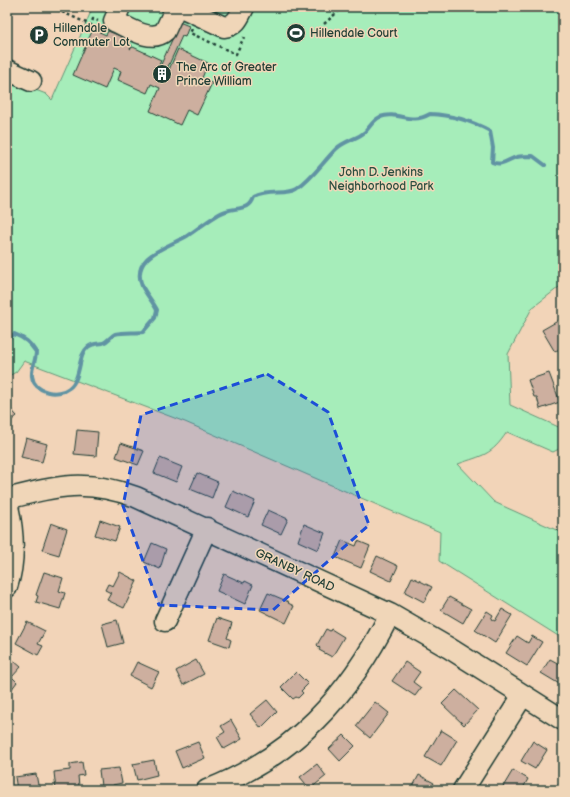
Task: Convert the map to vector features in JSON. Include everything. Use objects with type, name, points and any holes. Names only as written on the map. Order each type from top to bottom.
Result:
[{"type":"street","points":[[120,7],[114,21],[142,34],[154,36],[165,31],[176,7]]},
{"type":"street","points":[[187,15],[224,27],[230,27],[236,23],[244,7]]},
{"type":"street","points":[[7,70],[31,80]]},
{"type":"street","name":"GRANBY ROAD","points":[[7,499],[52,488],[77,484],[97,485],[136,497],[207,528],[390,614],[449,648],[563,720]]},
{"type":"street","points":[[7,502],[13,526],[13,561],[7,587]]},
{"type":"street","points":[[165,621],[207,528]]},
{"type":"street","points":[[207,790],[259,766],[308,729],[351,681],[378,638],[390,614]]},
{"type":"street","points":[[463,790],[523,695]]},
{"type":"path","points":[[324,24],[342,7]]},
{"type":"path","points":[[62,12],[91,25]]},
{"type":"path","points":[[187,15],[190,33],[236,54],[245,34]]},
{"type":"highlighted area","points":[[267,374],[328,412],[369,525],[273,610],[159,605],[123,506],[141,415]]},
{"type":"green space","name":"John D. Jenkins Neighborhood Park","points":[[93,7],[563,7],[563,284],[532,308],[508,354],[510,405],[563,429],[563,447],[553,452],[507,432],[496,446],[486,454],[458,464],[494,502],[563,533],[563,639],[439,561],[440,532],[185,422],[24,361],[16,372],[7,377],[7,79],[46,94],[52,100]]},
{"type":"building","name":"The Arc of Greater Prince William","points":[[179,22],[189,26],[185,37],[182,36],[166,71],[168,72],[178,49],[208,63],[202,78],[212,83],[197,115],[187,110],[180,125],[150,111],[160,88],[151,84],[147,93],[118,80],[121,71],[114,68],[105,89],[73,75],[93,29],[106,35],[108,31],[127,39],[125,42],[132,45],[130,49],[133,47],[161,60],[159,69]]},
{"type":"building","points":[[563,318],[563,346],[555,352],[542,330]]},
{"type":"building","points":[[549,373],[560,402],[540,409],[537,397],[534,397],[528,380]]},
{"type":"building","points":[[7,405],[17,416],[7,424]]},
{"type":"building","points":[[77,430],[98,432],[96,456],[74,454]]},
{"type":"building","points":[[26,438],[47,444],[42,462],[21,457]]},
{"type":"building","points":[[121,443],[144,451],[138,465],[116,457]]},
{"type":"building","points":[[160,458],[182,467],[176,482],[154,473]]},
{"type":"building","points":[[197,473],[218,482],[212,498],[190,489]]},
{"type":"building","points":[[233,491],[255,501],[248,517],[226,507]]},
{"type":"building","points":[[268,510],[288,519],[281,534],[261,525]]},
{"type":"building","points":[[100,520],[120,527],[115,541],[95,535]]},
{"type":"building","points":[[51,523],[67,529],[59,555],[42,550]]},
{"type":"building","points":[[304,524],[325,533],[318,550],[298,541]]},
{"type":"building","points":[[342,540],[356,546],[358,541],[370,546],[361,568],[335,557]]},
{"type":"building","points":[[152,543],[166,549],[160,569],[144,562]]},
{"type":"building","points":[[377,556],[398,566],[391,581],[370,571]]},
{"type":"building","points":[[44,572],[63,578],[59,591],[65,593],[60,609],[36,602],[38,596],[36,595]]},
{"type":"building","points":[[120,572],[137,581],[124,608],[107,600],[111,593],[105,590],[108,584],[113,586]]},
{"type":"building","points":[[224,574],[244,583],[245,581],[253,585],[245,604],[217,591]]},
{"type":"building","points":[[412,577],[432,587],[424,602],[405,592]]},
{"type":"building","points":[[268,593],[289,602],[288,603],[294,606],[286,623],[260,610]]},
{"type":"building","points":[[449,597],[471,609],[463,623],[441,610]]},
{"type":"building","points":[[502,609],[512,615],[495,643],[475,630],[487,611],[493,615],[491,619],[495,621]]},
{"type":"building","points":[[217,618],[232,623],[227,638],[231,640],[229,647],[209,640]]},
{"type":"building","points":[[117,620],[123,643],[108,647],[102,624]]},
{"type":"building","points":[[27,622],[45,631],[38,644],[43,646],[38,655],[16,643]]},
{"type":"building","points":[[326,629],[330,631],[331,629],[344,637],[332,657],[319,650],[320,648],[317,645]]},
{"type":"building","points":[[517,636],[528,643],[532,636],[542,642],[527,666],[506,653]]},
{"type":"building","points":[[7,655],[21,667],[12,677],[17,682],[11,690],[7,686]]},
{"type":"building","points":[[550,659],[563,666],[561,685],[541,673]]},
{"type":"building","points":[[196,660],[204,674],[183,685],[176,671]]},
{"type":"building","points":[[137,662],[159,672],[151,687],[130,676]]},
{"type":"building","points":[[405,662],[420,672],[413,682],[421,688],[415,696],[392,681]]},
{"type":"building","points":[[296,672],[308,684],[301,691],[303,693],[298,698],[296,697],[293,699],[281,687]]},
{"type":"building","points":[[456,690],[478,710],[464,725],[442,704]]},
{"type":"building","points":[[267,700],[277,712],[261,728],[250,714]]},
{"type":"building","points":[[375,702],[389,713],[370,738],[356,726]]},
{"type":"building","points":[[231,720],[242,739],[224,749],[217,737],[225,732],[221,726]]},
{"type":"building","points":[[441,730],[457,740],[441,766],[425,757]]},
{"type":"building","points":[[344,735],[355,746],[340,761],[329,749]]},
{"type":"building","points":[[533,741],[547,750],[535,769],[521,761]]},
{"type":"building","points":[[198,742],[205,758],[182,768],[175,751]]},
{"type":"building","points":[[154,760],[157,775],[137,780],[133,764]]},
{"type":"building","points":[[82,762],[84,775],[78,776],[79,786],[74,787],[75,790],[67,790],[67,788],[56,790],[54,772],[70,770],[70,764]]},
{"type":"building","points":[[317,764],[326,776],[310,789],[300,777]]},
{"type":"building","points":[[119,768],[122,783],[113,785],[114,786],[101,786],[99,770]]},
{"type":"building","points":[[513,770],[528,779],[522,790],[501,790]]},
{"type":"building","points":[[36,774],[39,790],[17,790],[15,777]]},
{"type":"building","points":[[419,775],[434,783],[430,790],[411,790]]},
{"type":"waterway","points":[[7,340],[14,334],[27,341],[36,352],[32,376],[37,386],[47,392],[53,393],[64,391],[69,388],[76,379],[82,356],[88,347],[94,344],[103,343],[115,334],[143,332],[155,318],[157,310],[142,286],[140,276],[141,267],[146,260],[161,249],[187,236],[222,213],[246,207],[249,205],[253,197],[264,193],[287,192],[297,189],[313,175],[336,149],[365,132],[375,120],[380,117],[393,115],[416,119],[430,114],[461,119],[490,131],[493,148],[492,162],[499,164],[517,157],[533,156],[545,165]]},
{"type":"place","name":"Hillendale Court","points":[[296,33]]},
{"type":"place","name":"Hillendale Commuter Lot","points":[[39,35]]},
{"type":"place","name":"The Arc of Greater Prince William","points":[[162,74]]}]
